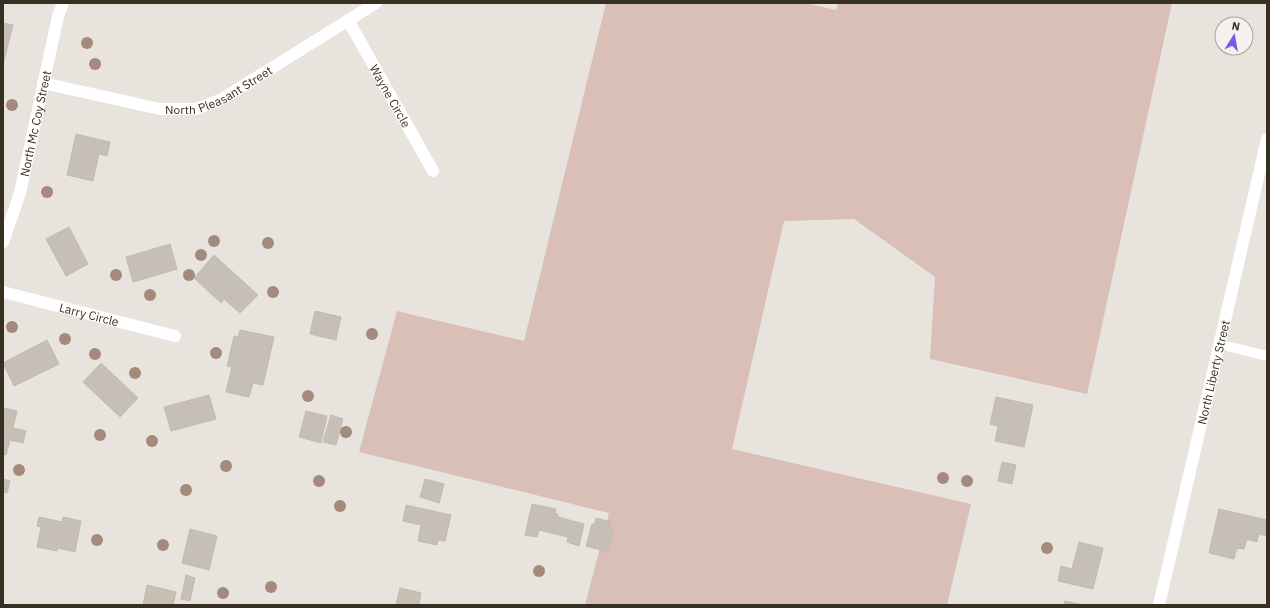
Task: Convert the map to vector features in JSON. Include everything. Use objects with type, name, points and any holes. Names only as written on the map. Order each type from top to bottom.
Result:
[{"type":"street","name":"North Mc Coy Street","points":[[3,242],[20,193],[58,16],[63,3]]},
{"type":"street","name":"North Pleasant Street","points":[[43,84],[160,109],[196,109],[222,99],[376,3]]},
{"type":"street","name":"Wayne Circle","points":[[348,20],[433,171]]},
{"type":"street","name":"North Liberty Street","points":[[1159,605],[1267,139]]},
{"type":"street","name":"Larry Circle","points":[[3,292],[175,336]]},
{"type":"lane","points":[[1220,344],[1267,356]]},
{"type":"shaded area","points":[[606,3],[805,3],[836,10],[838,3],[1172,3],[1087,394],[930,359],[935,277],[854,219],[784,221],[732,449],[971,504],[947,605],[585,605],[609,513],[359,452],[397,311],[524,341]]},
{"type":"building","points":[[3,23],[13,25],[3,65]]},
{"type":"building","points":[[76,134],[110,142],[107,156],[99,154],[93,181],[67,175]]},
{"type":"building","points":[[69,227],[88,264],[66,276],[46,239]]},
{"type":"building","points":[[170,244],[177,269],[133,282],[126,257]]},
{"type":"building","points":[[214,255],[258,295],[240,313],[224,299],[221,303],[194,278]]},
{"type":"building","points":[[315,311],[341,317],[336,340],[310,334]]},
{"type":"building","points":[[240,330],[274,337],[263,385],[253,383],[249,397],[226,392],[232,367],[227,366],[234,336],[238,337]]},
{"type":"building","points":[[47,340],[59,364],[14,386],[3,363]]},
{"type":"building","points":[[101,363],[138,398],[120,417],[83,382]]},
{"type":"building","points":[[209,395],[216,419],[171,431],[164,407]]},
{"type":"building","points":[[996,397],[1033,405],[1024,447],[995,441],[998,426],[990,424]]},
{"type":"building","points":[[3,408],[17,411],[13,428],[26,431],[23,443],[10,440],[6,455],[3,454]]},
{"type":"building","points":[[306,411],[327,416],[321,443],[299,437]]},
{"type":"building","points":[[331,415],[343,419],[336,445],[323,442]]},
{"type":"building","points":[[1002,462],[1016,465],[1012,484],[998,481]]},
{"type":"building","points":[[3,479],[10,481],[7,493],[3,492]]},
{"type":"building","points":[[425,479],[444,484],[439,503],[420,497]]},
{"type":"building","points":[[532,504],[556,509],[555,514],[558,514],[558,517],[584,524],[579,546],[567,542],[568,537],[539,530],[537,537],[525,535]]},
{"type":"building","points":[[406,505],[451,515],[445,541],[438,540],[437,545],[418,541],[421,525],[403,521]]},
{"type":"building","points":[[1219,509],[1267,520],[1267,536],[1259,534],[1257,542],[1247,539],[1244,549],[1237,548],[1234,559],[1209,553]]},
{"type":"building","points":[[39,517],[62,522],[63,517],[81,521],[75,552],[58,548],[57,551],[37,547],[41,527],[37,526]]},
{"type":"building","points":[[596,518],[611,522],[609,529],[614,531],[608,552],[586,546],[592,524],[594,525]]},
{"type":"building","points":[[190,529],[217,536],[209,570],[182,563]]},
{"type":"building","points":[[1079,542],[1103,548],[1093,589],[1058,581],[1061,566],[1072,569]]},
{"type":"building","points":[[186,575],[195,578],[190,601],[181,599]]},
{"type":"building","points":[[147,585],[176,592],[173,605],[143,605]]},
{"type":"building","points":[[400,588],[421,593],[419,605],[396,605]]},
{"type":"building","points":[[1065,601],[1084,605],[1064,605]]}]
